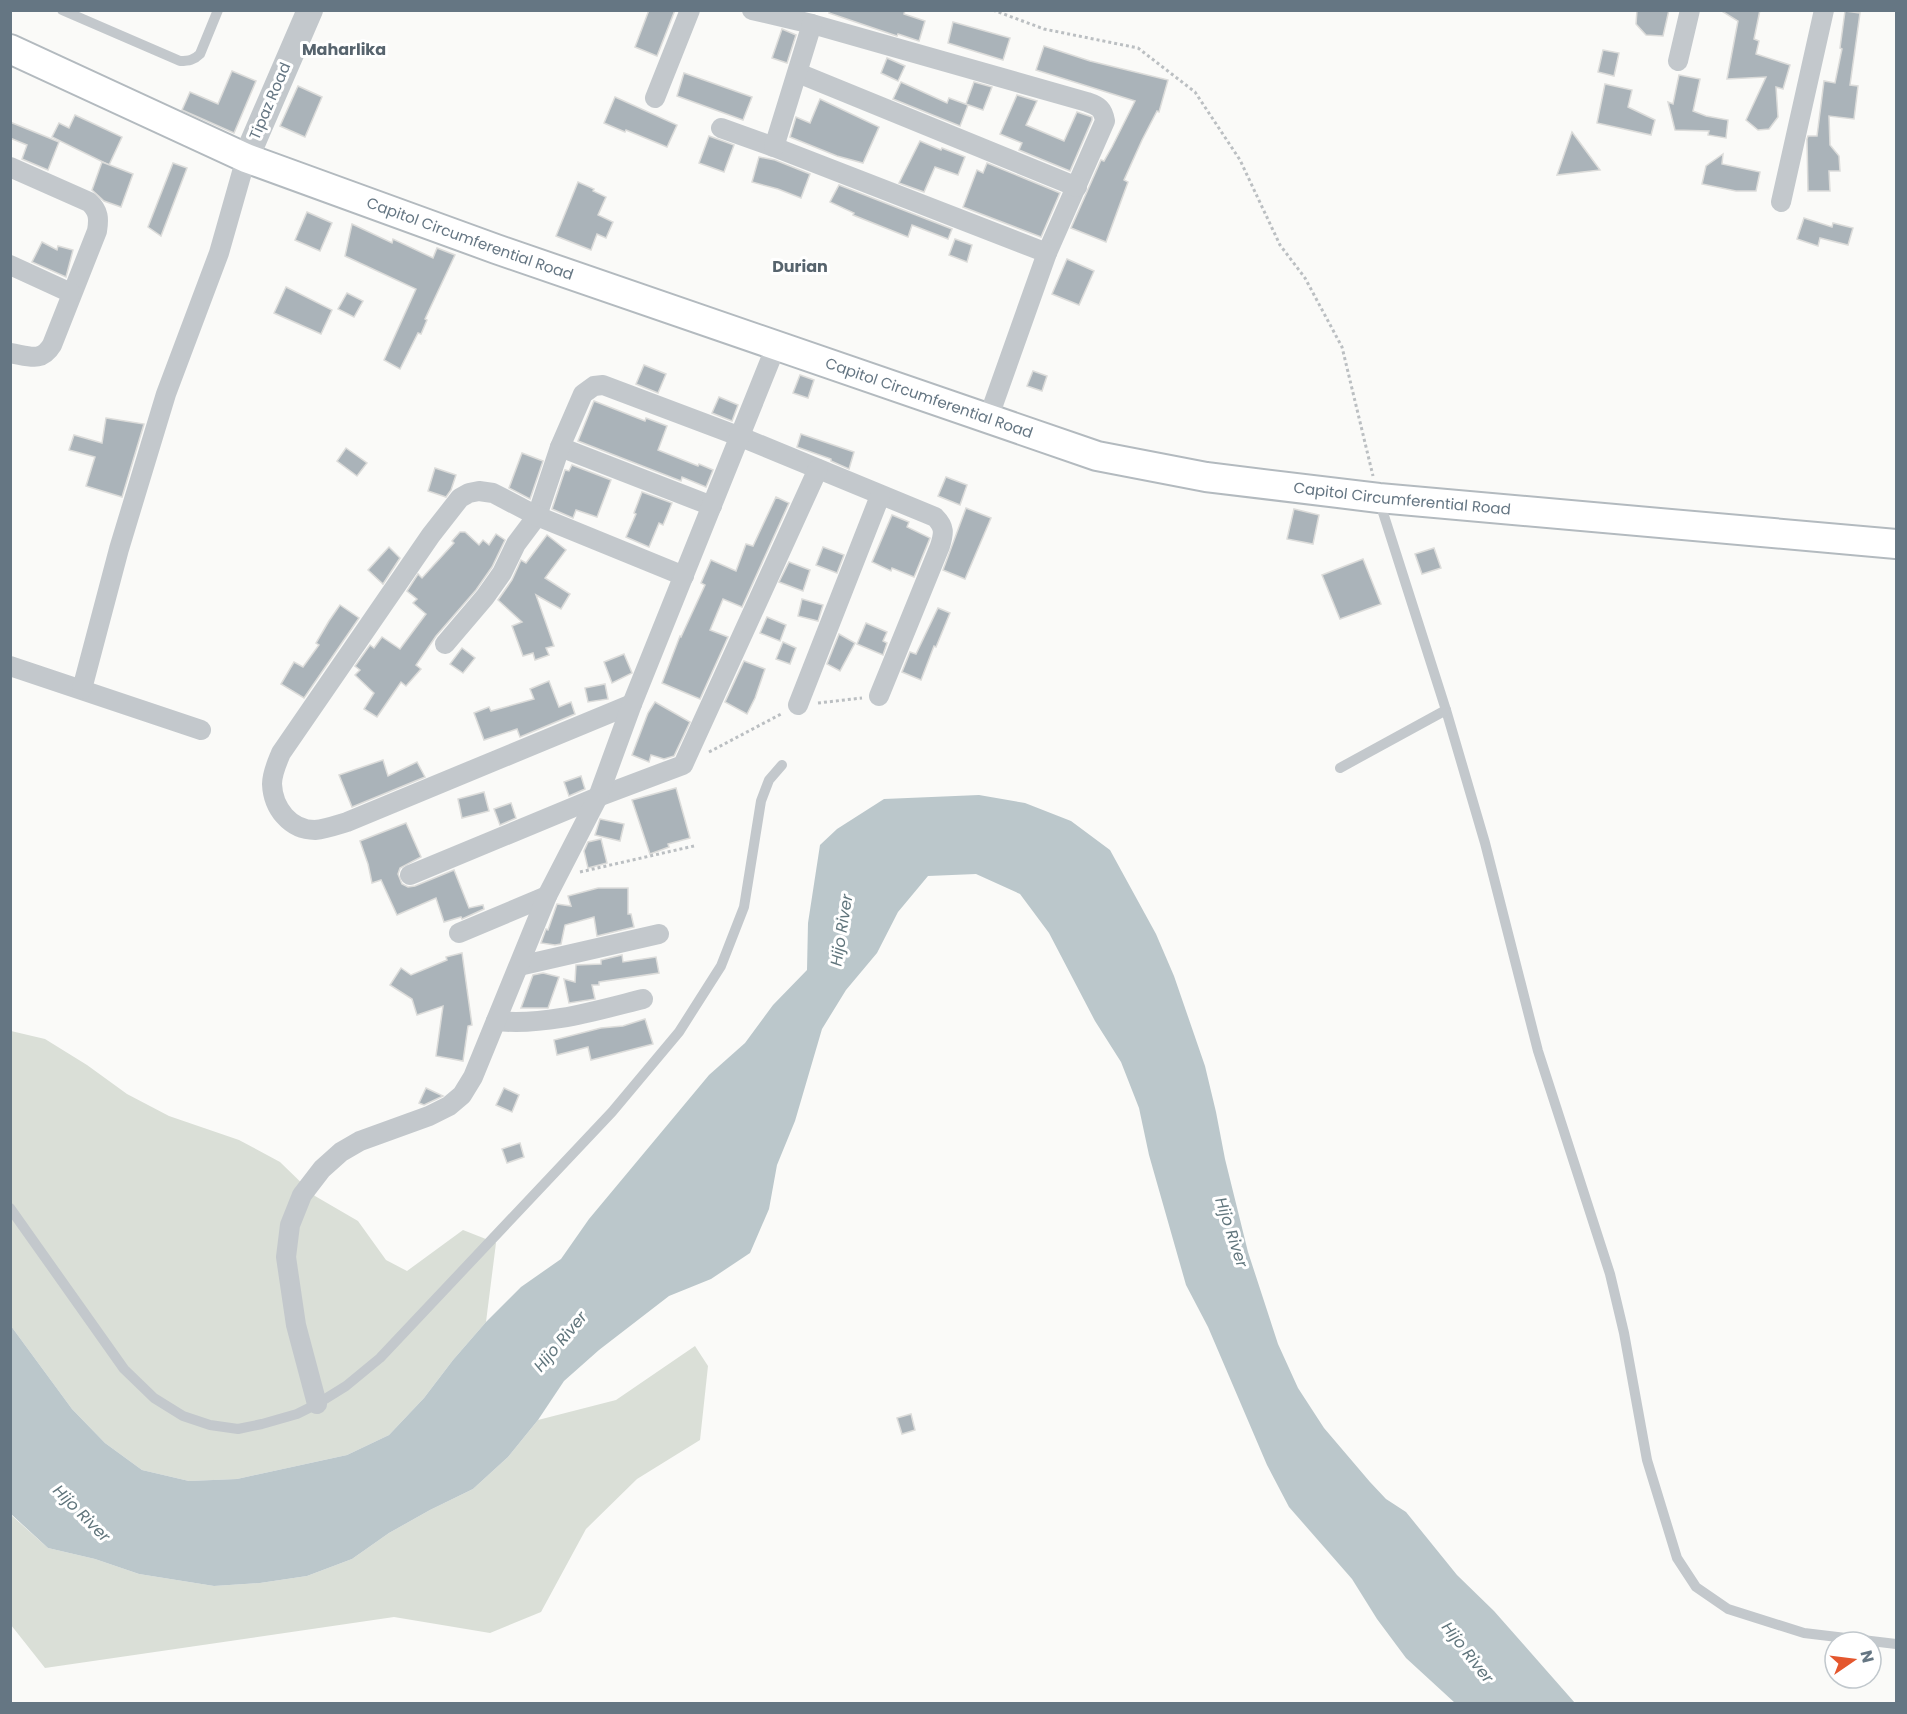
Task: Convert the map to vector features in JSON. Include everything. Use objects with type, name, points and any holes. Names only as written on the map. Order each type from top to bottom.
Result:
[{"type":"main road","name":"Capitol Circumferential Road","points":[[10,49],[246,158],[496,249],[1097,456],[1206,477],[1379,498],[1896,544]]},
{"type":"street","name":"Tipaz Road","points":[[246,158],[309,10]]},
{"type":"street","points":[[655,98],[690,10]]},
{"type":"street","points":[[752,10],[812,24],[1097,105],[1103,110],[1106,121],[1047,254],[988,419]]},
{"type":"street","points":[[1678,61],[1689,10]]},
{"type":"street","points":[[1781,202],[1824,10]]},
{"type":"street","points":[[774,147],[812,24]]},
{"type":"street","points":[[798,73],[1077,187]]},
{"type":"street","points":[[721,128],[1047,254]]},
{"type":"street","points":[[82,689],[119,549],[166,394],[219,253],[246,158]]},
{"type":"street","points":[[10,167],[89,202],[96,208],[99,219],[97,231],[47,353],[36,357],[10,353]]},
{"type":"street","points":[[10,265],[71,293]]},
{"type":"street","points":[[317,1404],[296,1325],[286,1257],[290,1225],[302,1195],[322,1169],[341,1152],[360,1141],[449,1106],[462,1095],[473,1077],[547,896],[598,797],[632,704],[776,346]]},
{"type":"street","points":[[445,644],[485,597],[502,573],[516,544],[537,516],[560,447],[583,394],[594,386],[603,385],[741,437],[934,517],[942,523],[944,532],[879,696]]},
{"type":"street","points":[[560,447],[712,506]]},
{"type":"street","points":[[410,875],[598,797],[683,765],[818,469]]},
{"type":"street","points":[[632,704],[347,822],[315,830],[299,828],[288,820],[277,806],[272,785],[274,768],[281,753],[431,535],[460,498],[478,491],[493,493],[537,516],[684,576]]},
{"type":"street","points":[[798,705],[880,496]]},
{"type":"street","points":[[10,666],[201,730]]},
{"type":"street","points":[[459,933],[547,896]]},
{"type":"street","points":[[519,966],[659,934]]},
{"type":"street","points":[[496,1021],[522,1024],[587,1013],[643,999]]},
{"type":"lane","points":[[63,10],[180,61],[189,61],[196,59],[200,54],[218,10]]},
{"type":"lane","points":[[1379,498],[1485,843],[1538,1051],[1610,1274],[1624,1333],[1647,1460],[1677,1558],[1696,1587],[1728,1609],[1804,1633],[1896,1644]]},
{"type":"lane","points":[[1340,768],[1446,710]]},
{"type":"lane","points":[[10,1208],[124,1369],[154,1398],[183,1416],[210,1425],[238,1429],[262,1425],[297,1414],[317,1404],[346,1386],[380,1358],[612,1112],[680,1032],[721,966],[744,907],[761,801],[769,780],[782,765]]},
{"type":"path","points":[[993,10],[1044,29],[1138,48],[1195,92],[1240,160],[1280,245],[1305,278],[1342,347],[1379,498]]},
{"type":"path","points":[[683,765],[798,705],[879,696]]},
{"type":"path","points":[[558,877],[694,846]]},
{"type":"shaded area","points":[[11,1031],[45,1039],[87,1065],[127,1094],[169,1116],[239,1140],[280,1162],[315,1196],[358,1221],[386,1260],[407,1271],[463,1230],[496,1243],[486,1322],[424,1398],[389,1435],[347,1455],[237,1479],[189,1481],[142,1470],[105,1443],[72,1409],[11,1326]]},
{"type":"shaded area","points":[[695,1346],[708,1366],[700,1440],[637,1479],[586,1529],[541,1612],[490,1633],[394,1617],[45,1668],[11,1625],[10,1514],[48,1548],[95,1559],[139,1574],[214,1586],[260,1583],[307,1576],[352,1559],[389,1533],[473,1489],[508,1457],[538,1420],[616,1400]]},
{"type":"water","name":"Hijo River","points":[[979,795],[1025,803],[1071,821],[1110,850],[1156,934],[1174,976],[1205,1066],[1248,1252],[1278,1344],[1298,1388],[1324,1428],[1370,1482],[1386,1499],[1406,1512],[1457,1575],[1494,1611],[1575,1703],[1455,1703],[1406,1658],[1377,1619],[1352,1579],[1289,1507],[1267,1465],[1208,1327],[1186,1285],[1149,1155],[1139,1108],[1121,1062],[1095,1021],[1049,933],[1020,894],[976,874],[928,876],[898,912],[877,953],[846,990],[822,1029],[795,1121],[777,1165],[769,1209],[750,1253],[711,1279],[669,1296],[599,1350],[564,1381],[538,1420],[508,1457],[473,1489],[389,1533],[352,1559],[307,1576],[260,1583],[214,1586],[139,1574],[95,1559],[48,1548],[11,1514],[11,1326],[72,1409],[105,1443],[142,1470],[189,1481],[237,1479],[347,1455],[389,1435],[424,1398],[486,1322],[521,1287],[561,1259],[589,1219],[709,1075],[745,1043],[773,1005],[807,970],[808,923],[820,845],[837,829],[884,799]]},
{"type":"building","points":[[649,10],[675,10],[657,56],[635,47]]},
{"type":"building","points":[[830,10],[905,10],[904,14],[925,21],[919,41],[829,13]]},
{"type":"building","points":[[1637,10],[1669,10],[1663,36],[1646,35],[1636,24]]},
{"type":"building","points":[[1720,10],[1760,10],[1754,39],[1759,41],[1756,54],[1790,65],[1783,89],[1776,87],[1778,117],[1769,129],[1758,130],[1746,120],[1766,77],[1727,79],[1738,21]]},
{"type":"building","points":[[1845,11],[1860,13],[1850,85],[1858,86],[1854,119],[1829,116],[1830,145],[1839,156],[1840,171],[1829,171],[1830,191],[1808,191],[1807,139],[1808,136],[1817,136],[1824,81],[1835,83],[1842,49],[1840,48]]},
{"type":"building","points":[[953,22],[1010,38],[1003,60],[948,43]]},
{"type":"building","points":[[782,29],[796,35],[787,63],[772,58]]},
{"type":"building","points":[[1044,46],[1090,61],[1168,80],[1159,112],[1157,111],[1142,140],[1124,180],[1128,182],[1106,242],[1071,228],[1101,160],[1104,161],[1135,101],[1036,70]]},
{"type":"building","points":[[1603,50],[1619,53],[1614,76],[1598,72]]},
{"type":"building","points":[[887,58],[905,66],[898,81],[881,73]]},
{"type":"building","points":[[232,71],[256,81],[234,133],[182,110],[190,92],[218,104]]},
{"type":"building","points":[[684,73],[752,97],[743,120],[677,96]]},
{"type":"building","points":[[1679,75],[1700,79],[1693,111],[1728,120],[1726,138],[1708,135],[1709,131],[1675,130],[1668,102],[1673,104]]},
{"type":"building","points":[[901,82],[947,103],[949,98],[968,105],[960,126],[893,99]]},
{"type":"building","points":[[974,82],[992,87],[983,110],[966,104]]},
{"type":"building","points":[[1605,84],[1632,90],[1628,107],[1655,120],[1651,135],[1597,123]]},
{"type":"building","points":[[298,86],[322,97],[305,137],[280,126]]},
{"type":"building","points":[[1017,95],[1037,101],[1026,125],[1064,141],[1077,112],[1092,117],[1070,171],[1019,150],[1022,143],[1000,134]]},
{"type":"building","points":[[615,97],[677,125],[667,147],[604,123]]},
{"type":"building","points":[[820,99],[879,127],[863,163],[837,156],[790,137],[796,117],[810,123]]},
{"type":"building","points":[[75,115],[122,137],[109,165],[52,137],[59,123],[69,128]]},
{"type":"building","points":[[10,122],[59,142],[48,170],[22,159],[27,145],[10,138]]},
{"type":"building","points":[[1572,132],[1600,170],[1557,175]]},
{"type":"building","points":[[709,136],[734,145],[724,172],[699,163]]},
{"type":"building","points":[[920,141],[965,157],[958,175],[935,167],[924,192],[899,183]]},
{"type":"building","points":[[1723,154],[1722,164],[1760,172],[1756,191],[1736,191],[1702,184],[1706,166]]},
{"type":"building","points":[[759,157],[775,160],[810,174],[801,198],[752,182]]},
{"type":"building","points":[[102,162],[133,174],[121,207],[104,201],[92,190]]},
{"type":"building","points":[[173,163],[187,168],[161,236],[148,227]]},
{"type":"building","points":[[987,163],[1060,193],[1041,237],[963,207],[977,170],[983,173]]},
{"type":"building","points":[[578,182],[606,197],[598,215],[613,222],[606,238],[597,234],[591,250],[556,236]]},
{"type":"building","points":[[839,185],[952,229],[948,239],[912,225],[908,237],[853,215],[854,213],[830,202]]},
{"type":"building","points":[[307,212],[332,223],[320,251],[295,240]]},
{"type":"building","points":[[1804,218],[1832,227],[1833,223],[1853,228],[1848,245],[1820,238],[1818,246],[1797,239]]},
{"type":"building","points":[[352,224],[392,243],[393,239],[433,258],[437,248],[455,255],[425,319],[427,320],[421,334],[418,333],[400,369],[384,360],[416,289],[345,256]]},
{"type":"building","points":[[955,239],[972,245],[967,262],[949,255]]},
{"type":"building","points":[[42,242],[57,250],[58,246],[73,250],[66,277],[32,262]]},
{"type":"building","points":[[1067,259],[1094,271],[1079,305],[1052,294]]},
{"type":"building","points":[[286,287],[332,310],[321,334],[274,313]]},
{"type":"building","points":[[347,293],[363,301],[354,317],[338,309]]},
{"type":"building","points":[[644,365],[666,374],[658,393],[636,384]]},
{"type":"building","points":[[1033,371],[1047,376],[1042,391],[1027,386]]},
{"type":"building","points":[[800,375],[814,380],[808,398],[793,393]]},
{"type":"building","points":[[719,397],[738,405],[732,421],[712,413]]},
{"type":"building","points":[[594,401],[645,421],[646,418],[667,426],[658,450],[713,470],[706,487],[682,477],[681,481],[578,441]]},
{"type":"building","points":[[106,418],[144,424],[122,497],[86,486],[95,457],[69,450],[74,435],[102,443]]},
{"type":"building","points":[[801,434],[854,452],[849,469],[831,459],[797,447]]},
{"type":"building","points":[[346,448],[367,463],[357,476],[337,461]]},
{"type":"building","points":[[522,453],[543,461],[530,499],[509,488]]},
{"type":"building","points":[[572,465],[611,480],[597,517],[576,510],[573,518],[552,509],[565,470],[569,471]]},
{"type":"building","points":[[435,468],[456,475],[446,497],[428,491]]},
{"type":"building","points":[[946,477],[967,485],[960,505],[938,496]]},
{"type":"building","points":[[642,492],[672,503],[663,525],[659,523],[649,547],[626,537]]},
{"type":"building","points":[[776,497],[789,503],[742,607],[723,599],[710,630],[728,637],[700,699],[662,683],[680,636],[705,585],[701,583],[711,560],[736,571],[746,544],[753,546]]},
{"type":"building","points":[[966,508],[991,518],[965,579],[943,570]]},
{"type":"building","points":[[1294,509],[1319,515],[1313,544],[1287,539]]},
{"type":"building","points":[[892,515],[909,522],[907,527],[930,538],[914,577],[892,568],[891,571],[872,562]]},
{"type":"building","points":[[460,532],[465,532],[479,545],[483,540],[489,545],[496,534],[505,540],[492,567],[476,590],[436,636],[416,665],[421,669],[406,686],[401,682],[377,717],[364,709],[374,693],[355,675],[360,670],[355,666],[370,645],[374,648],[382,637],[400,649],[426,614],[413,603],[417,599],[407,591],[418,574],[422,578],[454,543],[452,541]]},
{"type":"building","points":[[547,535],[566,550],[545,578],[570,594],[561,609],[536,595],[554,646],[546,648],[549,655],[535,660],[533,653],[523,656],[512,626],[522,622],[498,600],[512,580],[521,560],[526,563]]},
{"type":"building","points":[[389,547],[400,558],[383,584],[368,570]]},
{"type":"building","points":[[823,547],[844,555],[837,573],[816,565]]},
{"type":"building","points":[[1434,548],[1441,568],[1422,574],[1415,554]]},
{"type":"building","points":[[1363,559],[1381,604],[1340,619],[1322,575]]},
{"type":"building","points":[[789,562],[810,570],[803,591],[779,582]]},
{"type":"building","points":[[802,599],[823,605],[818,621],[798,616]]},
{"type":"building","points":[[340,605],[359,618],[304,698],[281,684],[294,662],[303,667],[319,645],[316,643]]},
{"type":"building","points":[[938,608],[950,613],[921,680],[902,672],[910,652],[916,654]]},
{"type":"building","points":[[767,617],[786,625],[780,641],[760,633]]},
{"type":"building","points":[[866,623],[887,632],[883,641],[887,643],[883,655],[857,644]]},
{"type":"building","points":[[839,634],[855,643],[840,671],[827,664]]},
{"type":"building","points":[[783,642],[796,648],[790,664],[776,659]]},
{"type":"building","points":[[462,648],[475,658],[463,673],[450,664]]},
{"type":"building","points":[[624,654],[632,673],[612,683],[604,662]]},
{"type":"building","points":[[744,661],[765,669],[747,714],[725,702]]},
{"type":"building","points":[[549,681],[559,707],[571,702],[575,714],[520,737],[517,729],[484,740],[474,713],[489,707],[491,711],[534,699],[530,689]]},
{"type":"building","points":[[605,684],[608,699],[588,702],[585,688]]},
{"type":"building","points":[[655,702],[690,722],[674,756],[664,759],[651,755],[649,762],[632,755],[648,713]]},
{"type":"building","points":[[383,760],[388,776],[417,762],[425,777],[352,807],[339,775]]},
{"type":"building","points":[[581,776],[585,789],[569,796],[564,782]]},
{"type":"building","points":[[676,788],[690,838],[668,844],[669,847],[650,854],[632,800]]},
{"type":"building","points":[[484,792],[489,811],[462,818],[458,799]]},
{"type":"building","points":[[511,803],[516,818],[500,825],[494,809]]},
{"type":"building","points":[[600,819],[624,824],[620,841],[595,835]]},
{"type":"building","points":[[406,823],[421,857],[400,868],[398,874],[402,884],[408,887],[415,886],[454,870],[469,908],[483,905],[484,909],[462,919],[461,917],[444,922],[436,898],[397,915],[381,880],[372,883],[360,841]]},
{"type":"building","points":[[601,839],[607,863],[588,868],[584,851],[588,842]]},
{"type":"building","points":[[598,888],[628,888],[628,914],[631,914],[634,927],[597,936],[594,917],[565,925],[561,944],[541,943],[557,904],[571,906],[568,896]]},
{"type":"building","points":[[462,953],[472,1025],[468,1026],[463,1061],[436,1056],[443,1006],[417,1015],[412,999],[390,985],[401,968],[411,975],[447,960],[446,957]]},
{"type":"building","points":[[622,955],[623,962],[656,957],[659,973],[599,982],[599,985],[592,985],[595,999],[569,1003],[564,979],[575,982],[576,965],[601,964],[601,960]]},
{"type":"building","points":[[543,973],[559,977],[548,1008],[521,1008],[533,975]]},
{"type":"building","points":[[645,1019],[653,1044],[591,1060],[588,1047],[557,1055],[554,1040],[601,1028],[623,1026]]},
{"type":"building","points":[[426,1088],[443,1096],[424,1105],[419,1103]]},
{"type":"building","points":[[504,1088],[519,1095],[512,1112],[496,1105]]},
{"type":"building","points":[[520,1143],[524,1157],[507,1163],[502,1149]]},
{"type":"building","points":[[911,1414],[915,1430],[902,1434],[897,1418]]},
{"type":"district","name":"Maharlika","points":[[344,49]]},
{"type":"district","name":"Durian","points":[[800,266]]}]
